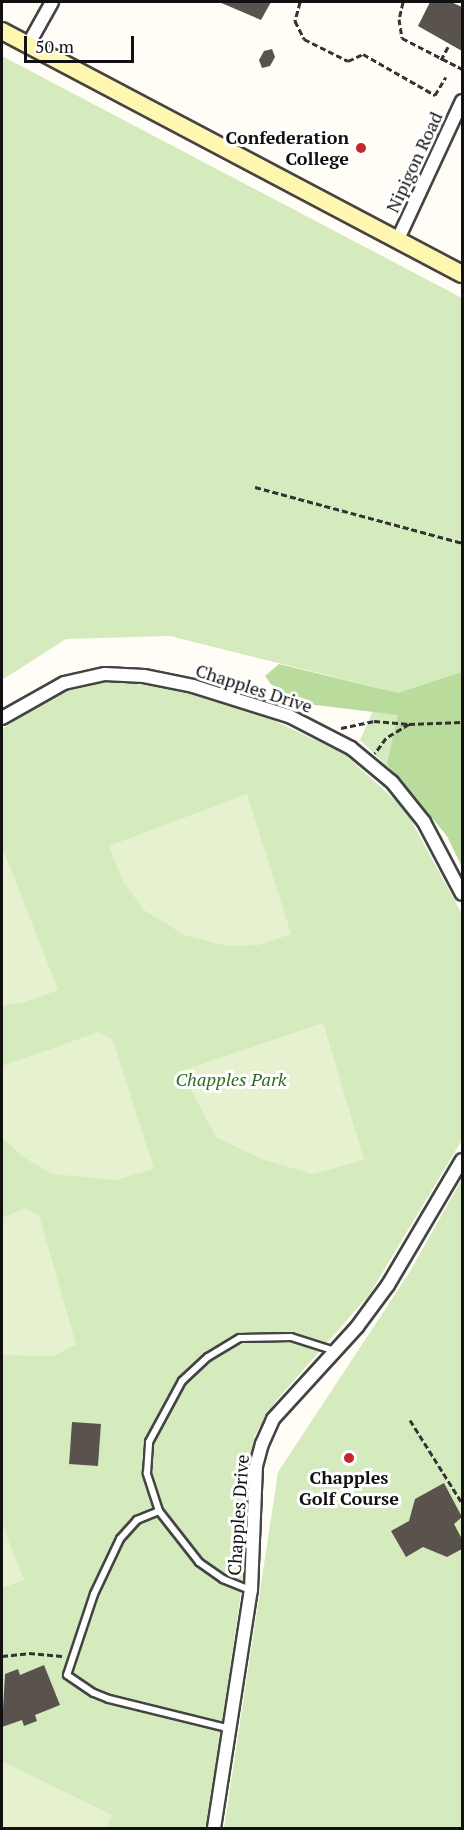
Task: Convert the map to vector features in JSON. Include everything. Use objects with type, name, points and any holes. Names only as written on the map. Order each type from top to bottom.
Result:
[{"type":"street","points":[[28,45],[52,2]]},
{"type":"street","points":[[2,31],[462,274]]},
{"type":"street","name":"Nipigon Road","points":[[398,239],[462,100]]},
{"type":"street","name":"Chapples Drive","points":[[2,718],[64,683],[90,675],[118,674],[169,681],[242,700],[329,735],[369,762],[409,800],[462,894]]},
{"type":"street","name":"Chapples Drive","points":[[214,1828],[251,1590],[256,1466],[262,1444],[273,1419],[332,1350],[357,1327],[388,1285],[462,1160]]},
{"type":"lane","points":[[251,1590],[223,1579],[198,1562],[159,1511],[147,1473],[149,1442],[172,1396],[195,1369],[240,1338],[291,1337],[332,1350]]},
{"type":"lane","points":[[159,1511],[137,1520],[120,1539],[94,1594],[67,1675],[94,1693],[228,1728]]},
{"type":"path","points":[[300,2],[295,21],[304,39],[348,61],[363,54],[435,94],[446,77]]},
{"type":"path","points":[[403,2],[399,19],[402,38],[462,69]]},
{"type":"path","points":[[441,60],[448,47]]},
{"type":"path","points":[[255,487],[462,543]]},
{"type":"path","points":[[329,735],[357,723],[462,722]]},
{"type":"path","points":[[369,762],[386,738],[409,724]]},
{"type":"path","points":[[410,1420],[462,1503]]},
{"type":"path","points":[[2,1656],[57,1653],[71,1658]]},
{"type":"green space","points":[[2,56],[462,298],[462,867],[447,836],[414,792],[360,740],[383,689],[170,636],[66,639],[2,680]]},
{"type":"green space","points":[[279,664],[398,693],[462,672],[462,867],[447,836],[387,764],[398,715],[283,701],[265,676]]},
{"type":"green space","name":"Chapples Park","points":[[97,680],[174,688],[225,703],[271,719],[343,753],[405,809],[462,914],[462,1140],[369,1295],[275,1402],[254,1437],[246,1558],[207,1828],[2,1828],[2,729],[60,693]]},
{"type":"green space","points":[[247,794],[291,934],[258,945],[227,946],[184,935],[144,910],[122,880],[109,846]]},
{"type":"green space","points":[[5,854],[58,990],[25,1002],[2,1006],[2,855]]},
{"type":"green space","points":[[323,1023],[364,1160],[313,1174],[261,1159],[216,1137],[181,1071]]},
{"type":"green space","points":[[99,1032],[113,1040],[154,1169],[116,1180],[52,1174],[25,1158],[2,1138],[2,1066]]},
{"type":"green space","name":"Chapples Golf Course","points":[[462,1179],[462,1828],[224,1828],[278,1472],[409,1273]]},
{"type":"green space","points":[[25,1208],[39,1215],[76,1345],[52,1356],[2,1355],[2,1218]]},
{"type":"green space","points":[[2,1524],[24,1580],[2,1588]]},
{"type":"green space","points":[[2,1761],[112,1815],[106,1828],[2,1828]]},
{"type":"building","points":[[219,2],[271,2],[261,20]]},
{"type":"building","points":[[430,2],[451,2],[462,7],[462,51],[418,26]]},
{"type":"building","points":[[272,49],[275,57],[270,66],[262,68],[259,60],[264,51]]},
{"type":"building","points":[[72,1422],[101,1424],[98,1466],[69,1464]]},
{"type":"building","points":[[444,1483],[462,1517],[454,1524],[462,1539],[462,1549],[447,1557],[423,1547],[406,1557],[391,1531],[409,1521],[415,1499]]},
{"type":"building","points":[[44,1665],[60,1705],[35,1715],[37,1721],[24,1726],[22,1720],[2,1727],[5,1674],[18,1669],[20,1675]]},
{"type":"place","name":"Confederation College","points":[[361,148]]},
{"type":"place","name":"Chapples Golf Course","points":[[349,1458]]}]
